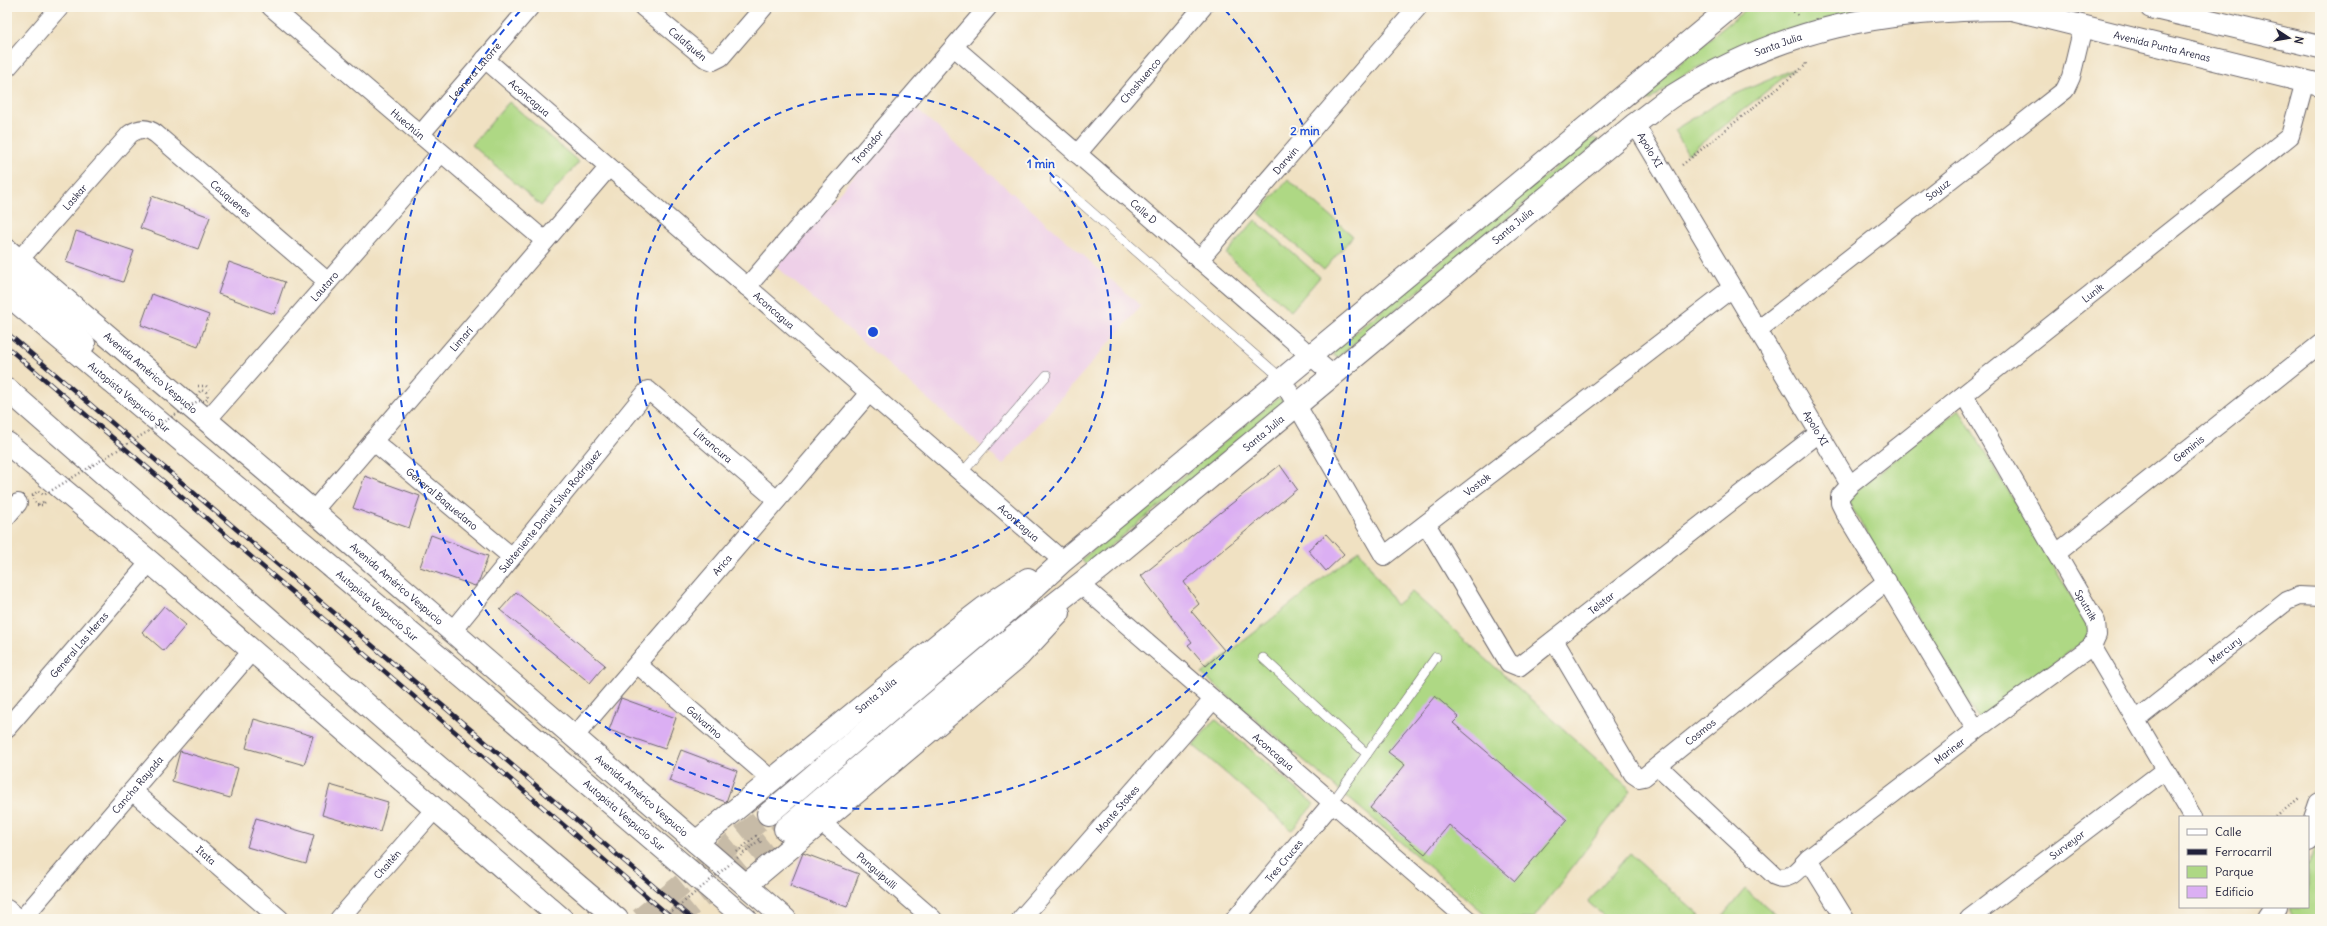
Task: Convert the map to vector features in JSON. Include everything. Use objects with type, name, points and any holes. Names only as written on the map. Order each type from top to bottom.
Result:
[{"type":"main road","name":"Santa Julia","points":[[768,814],[1018,602],[1063,560],[1731,7]]},
{"type":"main road","points":[[2151,7],[2320,47]]},
{"type":"main road","name":"Santa Julia","points":[[785,829],[1014,636],[1080,584],[1334,376],[1635,124],[1672,96],[1718,70],[1763,50],[1810,33],[1858,20],[1917,12],[2008,8]]},
{"type":"main road","name":"Avenida Punta Arenas","points":[[2008,8],[2312,83]]},
{"type":"main road","points":[[11,260],[136,404]]},
{"type":"main road","name":"Avenida Américo Vespucio","points":[[11,260],[207,420],[785,919]]},
{"type":"main road","name":"Autopista Vespucio Sur","points":[[7,294],[478,690],[746,919]]},
{"type":"main road","points":[[7,389],[414,746],[617,919]]},
{"type":"main road","points":[[7,442],[150,562],[562,919]]},
{"type":"main road","name":"Santa Julia","points":[[696,842],[984,608],[1024,582],[1063,560]]},
{"type":"main road","name":"Santa Julia","points":[[746,885],[1019,656],[1050,624],[1080,584]]},
{"type":"main road","points":[[2309,836],[2320,804]]},
{"type":"main road","points":[[2268,919],[2276,908]]},
{"type":"main road","points":[[2277,908],[2282,919]]},
{"type":"street","points":[[7,68],[60,7]]},
{"type":"street","name":"Huechún","points":[[270,7],[545,242]]},
{"type":"street","name":"Leonora Latorre","points":[[420,135],[530,7]]},
{"type":"street","name":"Calafquén","points":[[644,7],[704,58],[713,61],[721,57],[764,7]]},
{"type":"street","name":"Tronador","points":[[747,287],[988,7]]},
{"type":"street","name":"Choshuenco","points":[[1077,154],[1203,7]]},
{"type":"street","name":"Darwin","points":[[1200,260],[1418,7]]},
{"type":"street","name":"Soyuz","points":[[1758,330],[2065,90],[2071,77],[2083,27]]},
{"type":"street","name":"Calle D","points":[[954,47],[1334,376]]},
{"type":"street","name":"Aconcagua","points":[[485,59],[1063,560]]},
{"type":"street","name":"Lunik","points":[[1850,485],[2290,136],[2312,83]]},
{"type":"street","name":"Apolo XI","points":[[1635,124],[1850,485]]},
{"type":"street","name":"Cauquenes","points":[[130,134],[142,129],[152,131],[328,282]]},
{"type":"street","name":"Laskar","points":[[11,260],[130,134]]},
{"type":"street","name":"Lautaro","points":[[207,420],[441,152]]},
{"type":"street","name":"Limarí","points":[[312,510],[609,167]]},
{"type":"street","name":"Vostok","points":[[1281,378],[1384,556],[1732,288]]},
{"type":"street","name":"Geminis","points":[[2057,553],[2320,344]]},
{"type":"street","name":"Litrancura","points":[[648,390],[778,500]]},
{"type":"street","name":"Subteniente Daniel Silva Rodríguez","points":[[452,631],[648,390]]},
{"type":"street","name":"Arica","points":[[574,737],[869,393]]},
{"type":"street","name":"Sputnik","points":[[1964,395],[2096,622],[2097,635],[2092,646]]},
{"type":"street","name":"Telstar","points":[[1426,524],[1509,663],[1515,667],[1522,665],[1819,433]]},
{"type":"street","name":"General Baquedano","points":[[373,441],[512,557]]},
{"type":"street","points":[[1850,485],[1840,496],[1840,503],[1976,730]]},
{"type":"street","name":"General Las Heras","points":[[7,728],[150,562]]},
{"type":"street","name":"Cosmos","points":[[1554,640],[1633,774],[1639,778],[1644,777],[1658,766],[1887,581]]},
{"type":"street","name":"Aconcagua","points":[[1080,584],[1332,803],[1458,916]]},
{"type":"street","name":"Mercury","points":[[2136,720],[2287,601],[2300,596],[2320,597]]},
{"type":"street","points":[[2092,646],[2192,816]]},
{"type":"street","name":"Mariner","points":[[1658,766],[1774,876],[1781,879],[1787,879],[1808,859],[1976,730],[2092,646]]},
{"type":"street","name":"Cancha Rayada","points":[[22,919],[252,651]]},
{"type":"street","name":"Galvarino","points":[[637,664],[772,780]]},
{"type":"street","name":"Monte Stokes","points":[[1022,919],[1213,700]]},
{"type":"street","name":"Surveyor","points":[[1968,919],[2165,770]]},
{"type":"street","name":"Itata","points":[[132,791],[280,919]]},
{"type":"street","name":"Tres Cruces","points":[[1235,919],[1332,803]]},
{"type":"street","name":"Chaitén","points":[[339,919],[435,809]]},
{"type":"street","name":"Panguipulli","points":[[821,822],[933,919]]},
{"type":"street","points":[[1808,859],[1844,919]]},
{"type":"street","points":[[7,909],[18,919]]},
{"type":"lane","points":[[1055,180],[1281,378]]},
{"type":"lane","points":[[962,473],[1047,375]]},
{"type":"lane","points":[[1332,803],[1436,657]]},
{"type":"lane","points":[[1263,658],[1367,754]]},
{"type":"path","points":[[1681,165],[1806,65],[1805,62]]},
{"type":"path","points":[[44,502],[39,504],[34,502],[33,495],[38,491],[44,495],[198,401],[206,401],[208,397],[206,392],[201,390],[196,396]]},
{"type":"path","points":[[2277,816],[2299,798]]},
{"type":"path","points":[[734,854],[756,836],[762,843],[752,852]]},
{"type":"path","points":[[663,919],[760,840]]},
{"type":"shaded area","points":[[914,107],[1141,306],[1003,465],[776,266]]},
{"type":"green space","points":[[1749,7],[1898,7],[1745,46],[1690,71],[1650,100],[1644,98],[1647,90]]},
{"type":"green space","points":[[1794,69],[1688,154],[1674,130],[1724,99]]},
{"type":"green space","points":[[509,102],[579,162],[541,206],[472,145]]},
{"type":"green space","points":[[1594,138],[1598,140],[1598,143],[1338,357],[1334,356],[1335,349],[1590,139]]},
{"type":"green space","points":[[1288,179],[1353,236],[1324,270],[1259,213]]},
{"type":"green space","points":[[1255,220],[1320,277],[1291,311],[1226,254]]},
{"type":"green space","points":[[1278,398],[1282,399],[1283,403],[1090,563],[1087,565],[1083,562],[1082,559]]},
{"type":"green space","points":[[1959,409],[2094,634],[1978,719],[1847,500],[1848,497]]},
{"type":"green space","points":[[1359,550],[1396,605],[1412,592],[1631,790],[1533,919],[1491,919],[1202,674]]},
{"type":"green space","points":[[1215,719],[1314,804],[1292,830],[1193,745]]},
{"type":"green space","points":[[2320,838],[2320,919],[2294,919],[2289,908],[2309,908],[2309,864]]},
{"type":"green space","points":[[1630,854],[1700,916],[1697,919],[1607,919],[1588,902]]},
{"type":"green space","points":[[1745,889],[1780,919],[1720,919]]},
{"type":"building","points":[[152,196],[210,217],[198,249],[140,228]]},
{"type":"building","points":[[76,231],[134,251],[123,282],[66,262]]},
{"type":"building","points":[[229,262],[285,282],[274,314],[218,294]]},
{"type":"building","points":[[152,294],[209,315],[198,347],[141,325]]},
{"type":"building","points":[[1280,465],[1297,489],[1184,582],[1199,604],[1191,611],[1224,650],[1206,666],[1188,645],[1192,642],[1141,576]]},
{"type":"building","points":[[365,476],[420,496],[409,528],[353,508]]},
{"type":"building","points":[[1326,534],[1344,554],[1326,571],[1308,550]]},
{"type":"building","points":[[431,535],[488,556],[479,581],[475,586],[420,567]]},
{"type":"building","points":[[516,592],[605,665],[590,683],[500,610]]},
{"type":"building","points":[[164,606],[186,625],[164,651],[142,632]]},
{"type":"building","points":[[1435,696],[1459,717],[1453,723],[1567,820],[1515,881],[1449,825],[1425,854],[1370,808],[1405,765],[1388,752]]},
{"type":"building","points":[[621,698],[676,718],[665,749],[609,730]]},
{"type":"building","points":[[254,719],[313,736],[304,765],[246,748]]},
{"type":"building","points":[[681,750],[737,771],[726,802],[669,781]]},
{"type":"building","points":[[180,751],[238,768],[230,798],[172,781]]},
{"type":"building","points":[[330,785],[388,802],[380,832],[322,815]]},
{"type":"building","points":[[256,818],[314,835],[306,864],[247,847]]},
{"type":"building","points":[[803,853],[859,874],[847,907],[790,886]]},
{"type":"tunnel","points":[[640,919],[768,814]]},
{"type":"tunnel","points":[[675,919],[785,829]]},
{"type":"railway","points":[[7,333],[692,919]]},
{"type":"railway","points":[[7,347],[673,919]]}]
